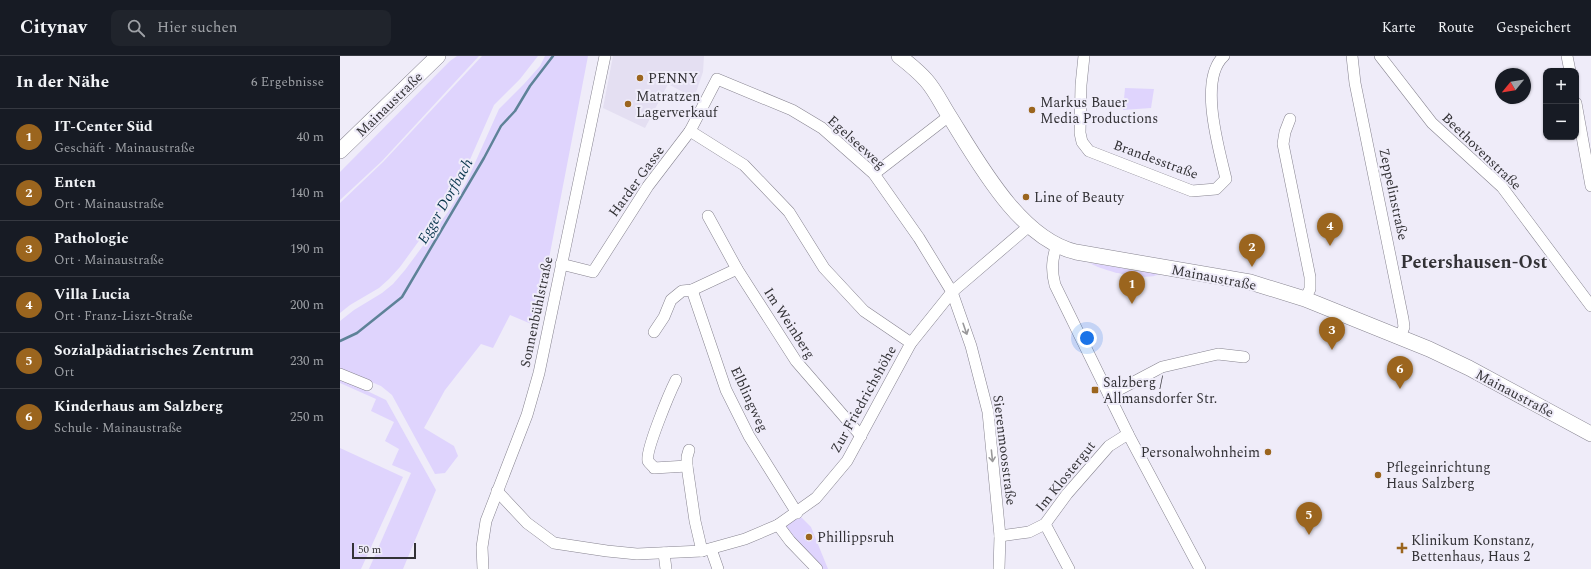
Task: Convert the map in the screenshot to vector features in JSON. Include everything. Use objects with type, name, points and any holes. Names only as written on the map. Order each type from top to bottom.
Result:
[{"type":"main road","name":"Mainaustraße","points":[[340,151],[438,56]]},
{"type":"main road","name":"Mainaustraße","points":[[899,56],[927,81],[1009,204],[1029,226],[1057,244],[1076,252],[1250,282],[1305,299],[1470,368],[1591,434]]},
{"type":"street","name":"Sonnenbühlstraße","points":[[483,569],[482,547],[486,521],[527,415],[538,373],[605,56]]},
{"type":"street","name":"Brandesstraße","points":[[1084,56],[1081,85],[1080,133],[1082,142],[1089,151],[1192,191],[1216,190],[1226,179],[1214,130],[1211,79],[1224,56]]},
{"type":"street","name":"Zeppelinstraße","points":[[1352,56],[1355,83],[1403,319],[1404,327],[1400,338]]},
{"type":"street","name":"Beethovenstraße","points":[[1380,56],[1432,124],[1502,187],[1591,306]]},
{"type":"street","points":[[1567,56],[1569,68]]},
{"type":"street","name":"Harder Gasse","points":[[562,264],[593,272],[648,186],[690,131],[717,79]]},
{"type":"street","name":"Egelseeweg","points":[[717,79],[792,110],[822,128],[874,174],[919,238],[952,292]]},
{"type":"street","points":[[1576,104],[1591,186]]},
{"type":"street","points":[[874,174],[949,116]]},
{"type":"street","points":[[1290,119],[1285,132],[1283,144],[1310,277],[1310,289],[1305,299]]},
{"type":"street","points":[[690,131],[744,165],[789,212],[824,268],[864,311],[911,343]]},
{"type":"street","name":"Im Weinberg","points":[[708,216],[737,269],[796,361],[861,436]]},
{"type":"street","name":"Zur Friedrichshöhe","points":[[497,491],[527,523],[554,543],[607,552],[637,554],[706,550],[745,539],[778,525],[797,513],[816,498],[847,461],[911,343],[952,292],[1029,226]]},
{"type":"street","points":[[1057,244],[1052,264],[1052,275],[1055,286],[1128,434],[1200,569]]},
{"type":"street","points":[[654,332],[664,317],[670,300],[682,291],[692,290],[737,269]]},
{"type":"street","name":"Elblingweg","points":[[692,290],[726,390],[749,436],[797,513]]},
{"type":"street","name":"Sierenmoosstraße","points":[[952,292],[971,346],[988,412],[1000,536],[999,569]]},
{"type":"street","points":[[1109,395],[1162,367],[1218,354],[1244,357]]},
{"type":"street","points":[[340,374],[367,386]]},
{"type":"street","points":[[676,380],[652,440],[648,453],[648,461],[654,468],[687,466]]},
{"type":"street","name":"Im Klostergut","points":[[1000,536],[1029,532],[1045,524],[1067,494],[1109,446],[1128,434]]},
{"type":"street","points":[[689,450],[687,466],[695,521],[706,550],[718,569]]},
{"type":"street","points":[[1045,524],[1069,569]]},
{"type":"street","points":[[778,525],[790,541],[816,569]]},
{"type":"street","points":[[664,553],[666,569]]},
{"type":"shaded area","points":[[457,56],[479,56],[382,161],[340,200],[340,172],[450,61]]},
{"type":"shaded area","points":[[482,56],[538,56],[520,79],[494,105],[461,180],[400,267],[379,288],[350,305],[340,313],[340,203],[383,162]]},
{"type":"shaded area","points":[[545,56],[588,56],[536,326],[510,315],[493,348],[481,344],[445,390],[424,428],[454,446],[458,456],[445,473],[435,474],[392,395],[381,386],[340,369],[340,321],[354,310],[382,293],[393,284],[405,270],[448,212],[466,183],[499,109],[540,66]]},
{"type":"shaded area","points":[[613,56],[704,56],[703,72],[694,98],[668,84],[645,128],[603,108]]},
{"type":"shaded area","points":[[1125,88],[1154,89],[1151,108],[1123,110]]},
{"type":"shaded area","points":[[1090,263],[1159,274],[1145,277],[1135,276],[1114,272]]},
{"type":"shaded area","points":[[340,378],[386,400],[436,490],[403,569],[369,569],[411,473],[392,465],[399,449],[385,441],[394,422],[371,411],[376,399],[340,383]]},
{"type":"shaded area","points":[[340,448],[403,477],[361,569],[340,569]]},
{"type":"shaded area","points":[[797,513],[811,527],[828,569],[816,569],[779,525]]},
{"type":"waterway","name":"Egger Dorfbach","points":[[340,341],[357,333],[402,297],[484,158],[501,126],[515,111],[530,86],[553,56]]},
{"type":"place","name":"PENNY","points":[[640,78]]},
{"type":"place","name":"Matratzen Lagerverkauf","points":[[628,104]]},
{"type":"place","name":"Markus Bauer Media Productions","points":[[1032,110]]},
{"type":"place","name":"Line of Beauty","points":[[1026,197]]},
{"type":"place","name":"Villa Lucia","points":[[1330,246]]},
{"type":"place","name":"Enten","points":[[1252,267]]},
{"type":"place","name":"IT-Center Süd","points":[[1132,304]]},
{"type":"place","name":"Pathologie","points":[[1332,350]]},
{"type":"place","name":"Kinderhaus am Salzberg","points":[[1400,389]]},
{"type":"place","name":"Salzberg / Allmansdorfer Str.","points":[[1095,390]]},
{"type":"place","name":"Personalwohnheim","points":[[1268,452]]},
{"type":"place","name":"Pflegeinrichtung Haus Salzberg","points":[[1378,475]]},
{"type":"place","name":"Sozialpädiatrisches Zentrum","points":[[1309,535]]},
{"type":"place","name":"Phillippsruh","points":[[809,537]]},
{"type":"place","name":"Klinikum Konstanz, Bettenhaus, Haus 2","points":[[1402,548]]},
{"type":"district","name":"Petershausen-Ost","points":[[1474,262]]}]
